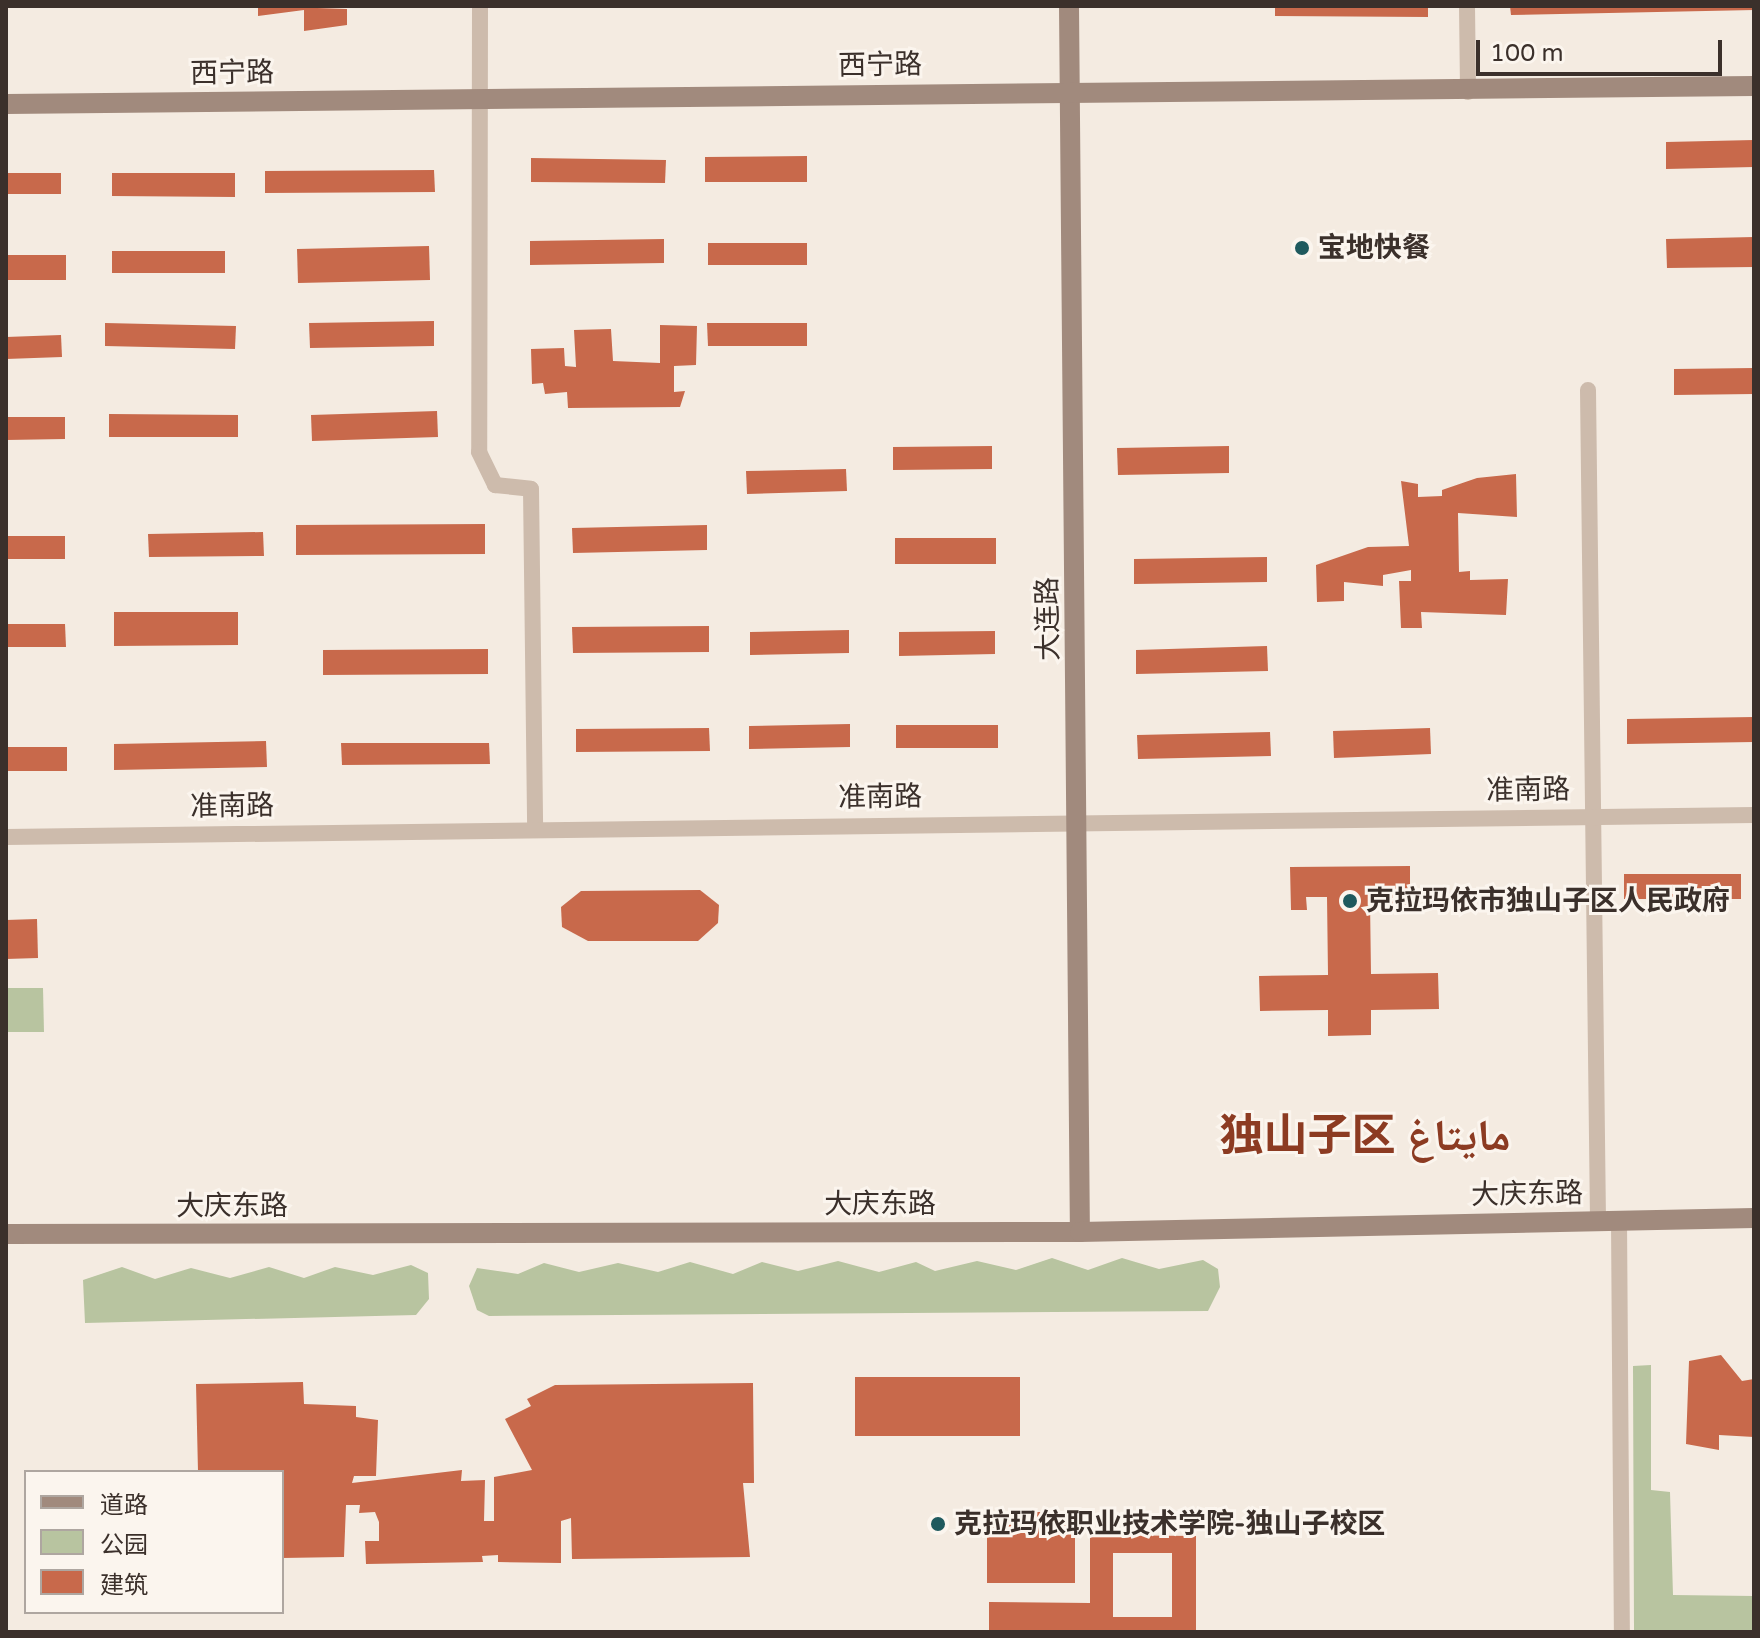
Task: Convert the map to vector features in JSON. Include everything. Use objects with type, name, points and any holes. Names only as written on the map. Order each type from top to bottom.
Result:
[{"type":"street","points":[[480,6],[479,452],[495,485],[531,489],[535,826]]},
{"type":"street","name":"大连路","points":[[1069,6],[1079,820],[1080,1232]]},
{"type":"street","points":[[1467,6],[1468,92]]},
{"type":"street","name":"西宁路","points":[[6,104],[1070,91],[1468,92],[1754,86]]},
{"type":"street","points":[[1588,390],[1598,1221]]},
{"type":"street","name":"准南路","points":[[6,837],[535,826],[1754,815]]},
{"type":"street","name":"大庆东路","points":[[6,1234],[1080,1232],[1754,1218]]},
{"type":"street","points":[[1619,1220],[1622,1632]]},
{"type":"green space","points":[[6,988],[43,988],[44,1032],[6,1032]]},
{"type":"green space","points":[[1052,1258],[1088,1270],[1122,1258],[1159,1269],[1203,1260],[1218,1269],[1220,1287],[1208,1311],[489,1316],[477,1310],[469,1286],[477,1268],[518,1274],[544,1263],[579,1272],[618,1263],[658,1272],[690,1262],[733,1274],[762,1262],[798,1271],[838,1261],[879,1272],[916,1262],[935,1271],[977,1261],[1016,1270]]},
{"type":"green space","points":[[411,1265],[428,1273],[429,1299],[416,1315],[85,1323],[83,1280],[122,1267],[155,1279],[191,1268],[230,1278],[269,1267],[304,1278],[335,1267],[373,1275]]},
{"type":"green space","points":[[1651,1365],[1651,1490],[1670,1492],[1673,1595],[1754,1596],[1754,1632],[1634,1632],[1633,1366]]},
{"type":"building","points":[[258,6],[347,9],[347,25],[304,31],[304,10],[258,16]]},
{"type":"building","points":[[1275,6],[1428,6],[1428,17],[1275,16]]},
{"type":"building","points":[[1510,6],[1754,6],[1754,10],[1511,15]]},
{"type":"building","points":[[1754,140],[1754,167],[1666,169],[1666,142]]},
{"type":"building","points":[[807,156],[807,182],[705,182],[705,157]]},
{"type":"building","points":[[531,158],[666,160],[665,183],[531,182]]},
{"type":"building","points":[[434,170],[435,192],[265,193],[265,171]]},
{"type":"building","points":[[6,173],[61,173],[61,194],[6,194]]},
{"type":"building","points":[[112,173],[235,173],[235,197],[112,196]]},
{"type":"building","points":[[1754,237],[1754,267],[1667,268],[1666,239]]},
{"type":"building","points":[[664,239],[664,263],[530,265],[530,241]]},
{"type":"building","points":[[708,243],[807,243],[807,265],[708,265]]},
{"type":"building","points":[[429,246],[430,280],[298,283],[297,249]]},
{"type":"building","points":[[112,251],[225,251],[225,273],[112,273]]},
{"type":"building","points":[[6,255],[66,255],[66,280],[6,280]]},
{"type":"building","points":[[434,321],[434,346],[310,348],[309,323]]},
{"type":"building","points":[[105,323],[236,326],[235,349],[105,346]]},
{"type":"building","points":[[707,323],[807,323],[807,346],[708,346]]},
{"type":"building","points":[[660,325],[697,326],[696,365],[674,366],[674,392],[685,391],[680,407],[568,408],[567,392],[545,394],[543,383],[532,384],[531,349],[564,348],[565,366],[576,367],[574,330],[611,329],[613,361],[660,363]]},
{"type":"building","points":[[61,335],[62,357],[6,359],[6,337]]},
{"type":"building","points":[[1754,368],[1754,394],[1674,395],[1674,369]]},
{"type":"building","points":[[437,411],[438,437],[312,441],[311,415]]},
{"type":"building","points":[[109,414],[238,415],[238,437],[109,437]]},
{"type":"building","points":[[6,417],[65,417],[65,439],[6,440]]},
{"type":"building","points":[[992,446],[992,469],[893,470],[893,447]]},
{"type":"building","points":[[1229,446],[1229,473],[1118,475],[1117,448]]},
{"type":"building","points":[[846,469],[847,491],[747,494],[746,471]]},
{"type":"building","points":[[1516,474],[1517,517],[1458,513],[1459,572],[1470,571],[1470,580],[1508,579],[1506,615],[1421,612],[1422,628],[1401,628],[1399,581],[1411,581],[1411,570],[1383,575],[1383,586],[1344,582],[1344,601],[1317,602],[1316,565],[1368,547],[1409,546],[1401,481],[1418,484],[1418,497],[1442,496],[1442,490],[1477,478]]},
{"type":"building","points":[[485,524],[485,554],[296,555],[296,525]]},
{"type":"building","points":[[707,525],[707,550],[573,553],[572,528]]},
{"type":"building","points":[[263,532],[264,556],[149,557],[148,534]]},
{"type":"building","points":[[6,536],[65,536],[65,559],[6,559]]},
{"type":"building","points":[[895,538],[996,538],[996,564],[895,564]]},
{"type":"building","points":[[1267,557],[1267,582],[1134,584],[1134,559]]},
{"type":"building","points":[[114,612],[238,612],[238,645],[114,646]]},
{"type":"building","points":[[6,624],[65,624],[66,647],[6,647]]},
{"type":"building","points":[[709,626],[709,652],[573,653],[572,627]]},
{"type":"building","points":[[849,630],[849,653],[750,655],[750,632]]},
{"type":"building","points":[[995,631],[995,654],[899,656],[899,632]]},
{"type":"building","points":[[1267,646],[1268,671],[1136,674],[1136,650]]},
{"type":"building","points":[[488,649],[488,674],[323,675],[323,650]]},
{"type":"building","points":[[1754,717],[1754,742],[1627,744],[1627,719]]},
{"type":"building","points":[[850,724],[850,747],[749,749],[749,726]]},
{"type":"building","points":[[896,725],[998,725],[998,748],[896,748]]},
{"type":"building","points":[[709,728],[710,751],[576,752],[576,729]]},
{"type":"building","points":[[1430,728],[1431,754],[1334,758],[1333,731]]},
{"type":"building","points":[[1270,732],[1271,756],[1138,759],[1137,735]]},
{"type":"building","points":[[266,741],[267,767],[114,770],[114,744]]},
{"type":"building","points":[[341,743],[489,743],[490,764],[342,765]]},
{"type":"building","points":[[6,747],[67,747],[67,771],[6,771]]},
{"type":"building","points":[[1410,866],[1410,909],[1370,901],[1371,974],[1438,973],[1439,1009],[1371,1010],[1371,1035],[1328,1036],[1328,1010],[1260,1011],[1259,976],[1328,975],[1327,897],[1306,897],[1307,910],[1291,910],[1290,867]]},
{"type":"building","points":[[1624,874],[1741,874],[1741,899],[1624,899]]},
{"type":"building","points":[[700,890],[719,905],[718,923],[698,941],[588,941],[562,927],[561,907],[581,891]]},
{"type":"building","points":[[37,919],[38,958],[6,959],[6,920]]},
{"type":"building","points":[[1721,1355],[1742,1381],[1754,1379],[1754,1437],[1719,1435],[1719,1450],[1686,1444],[1689,1361]]},
{"type":"building","points":[[855,1377],[1020,1377],[1020,1436],[855,1436]]},
{"type":"building","points":[[303,1382],[304,1404],[356,1406],[356,1417],[378,1420],[376,1476],[354,1476],[352,1483],[462,1470],[461,1481],[485,1480],[484,1521],[494,1521],[494,1477],[532,1470],[505,1419],[531,1406],[527,1399],[555,1385],[753,1383],[754,1483],[743,1483],[750,1557],[572,1559],[571,1518],[561,1521],[561,1563],[498,1562],[498,1555],[482,1556],[483,1562],[366,1564],[365,1541],[379,1541],[379,1522],[375,1512],[359,1513],[360,1505],[346,1505],[344,1557],[284,1558],[284,1470],[198,1470],[196,1384]]},
{"type":"building","points":[[987,1512],[1075,1512],[1075,1583],[987,1583]]},
{"type":"building","points":[[1090,1535],[1196,1536],[1196,1632],[989,1632],[989,1602],[1090,1603]],"holes":[[[1113,1553],[1172,1553],[1172,1617],[1113,1617]]]},
{"type":"place","name":"宝地快餐","points":[[1302,248]]},
{"type":"place","name":"克拉玛依市独山子区人民政府","points":[[1350,901]]},
{"type":"place","name":"克拉玛依职业技术学院-独山子校区","points":[[938,1524]]},
{"type":"district","name":"独山子区 مايتاغ","points":[[1365,1137]]}]
